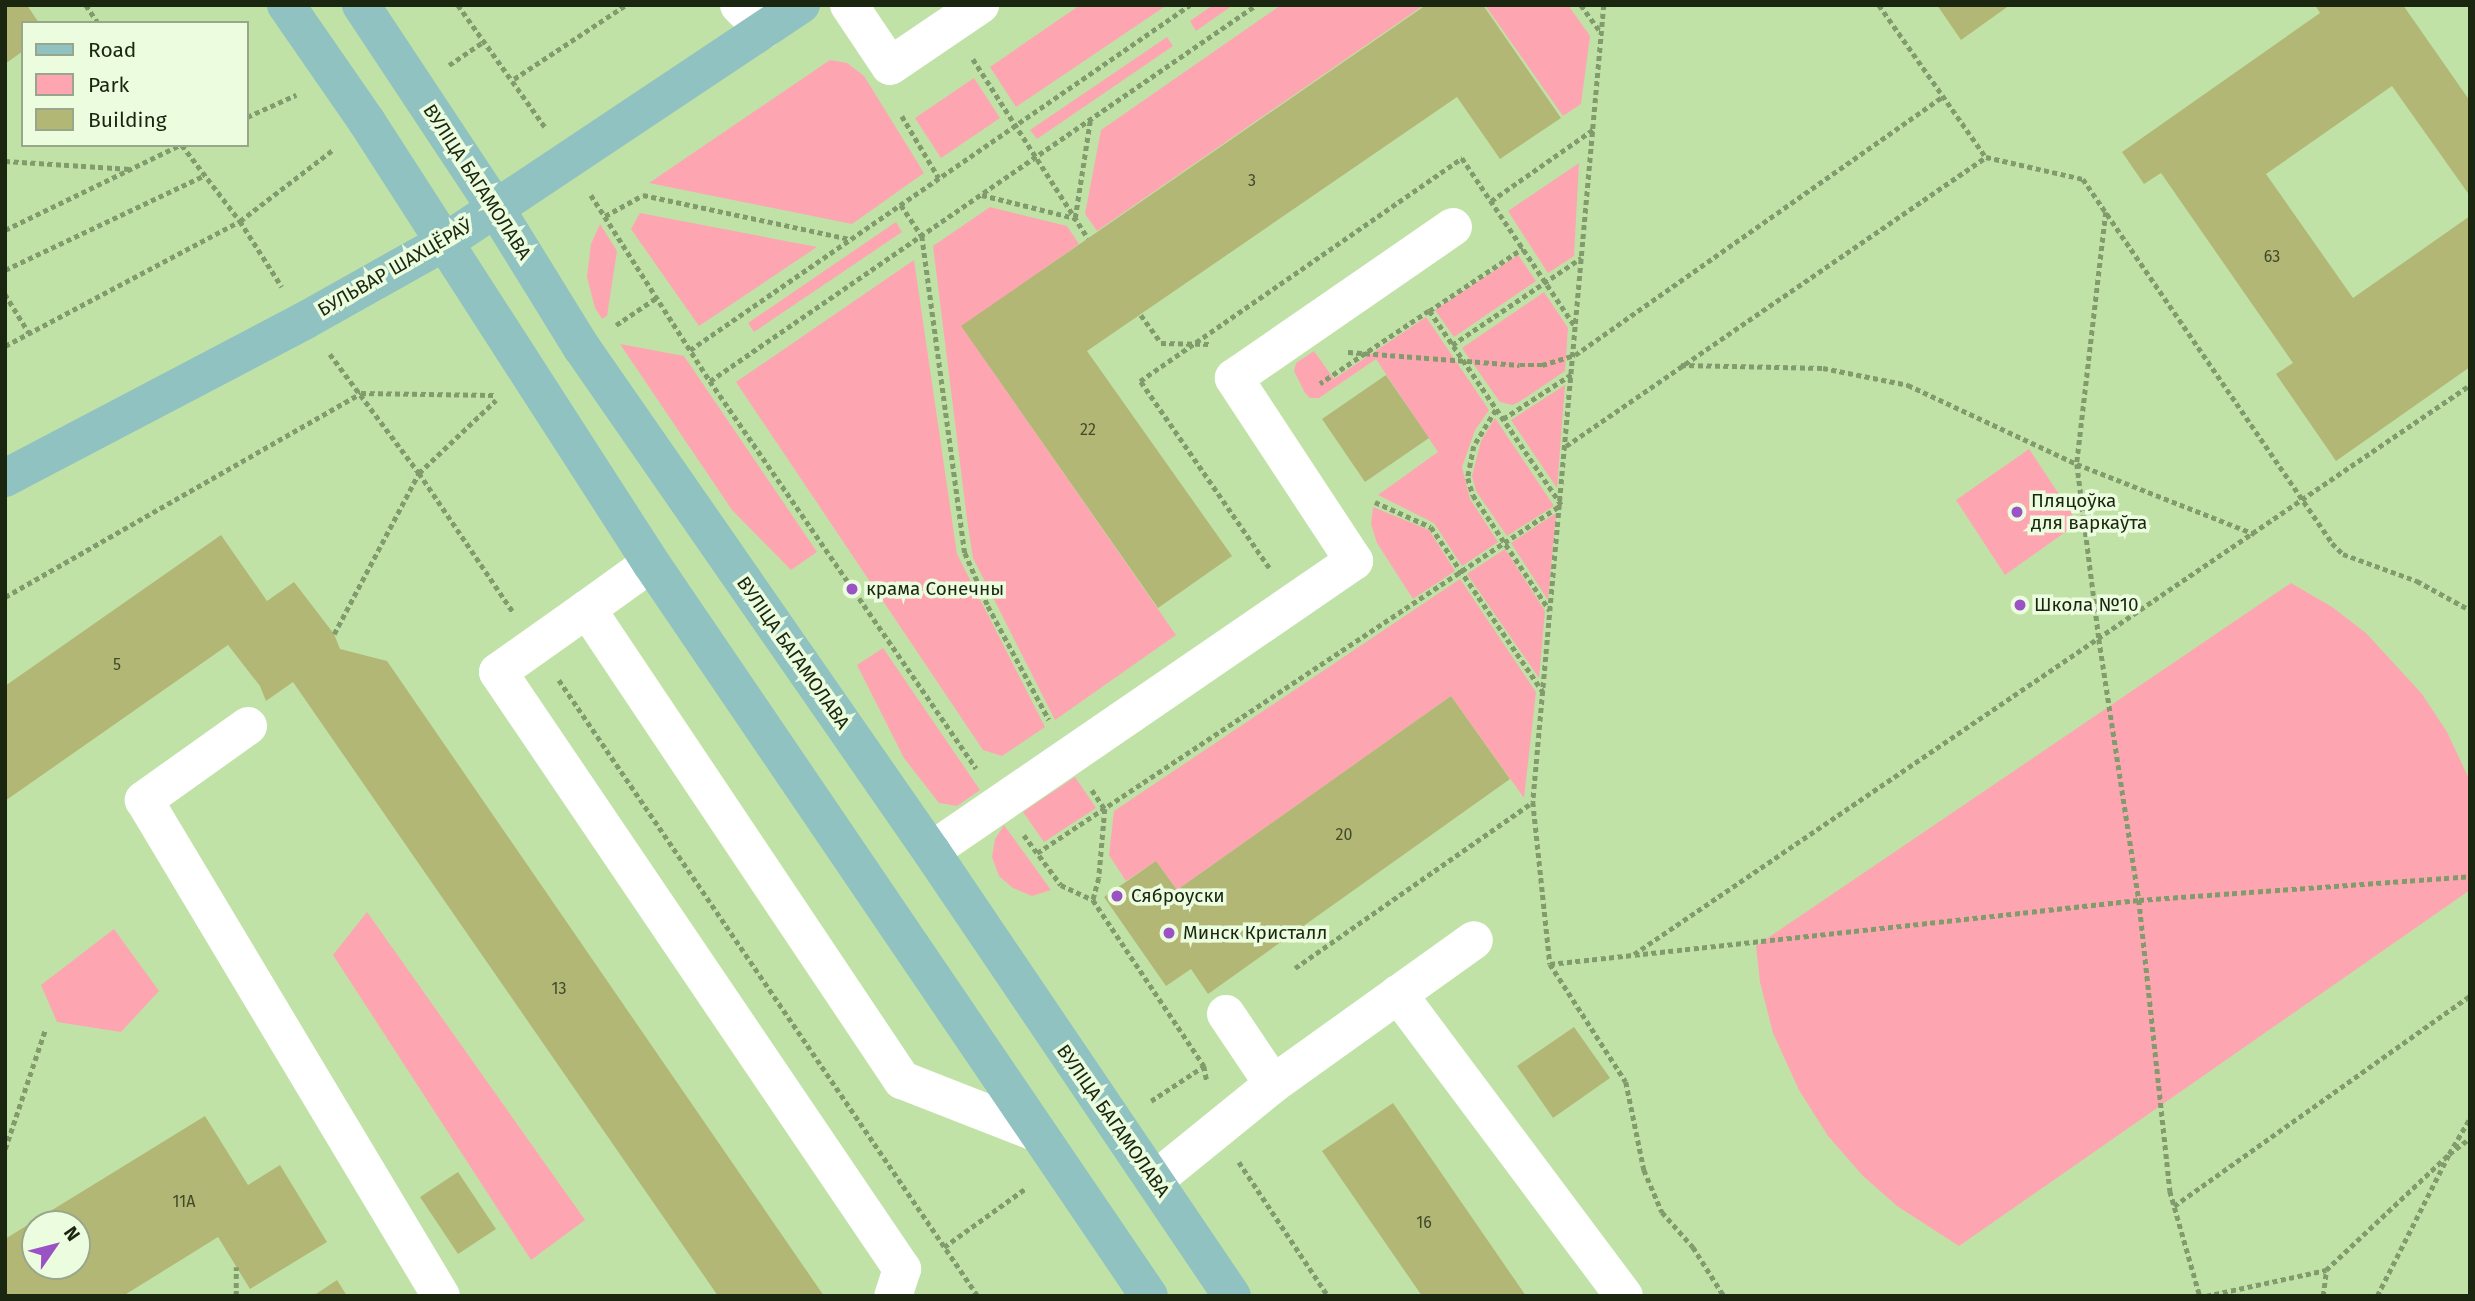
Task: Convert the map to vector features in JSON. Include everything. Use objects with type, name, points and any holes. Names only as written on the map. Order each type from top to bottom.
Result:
[{"type":"main road","points":[[286,5],[445,242],[651,563],[1035,1132],[1149,1296]]},
{"type":"main road","name":"ВУЛІЦА БАГАМОЛАВА","points":[[360,5],[496,209],[582,348],[931,851],[1233,1296]]},
{"type":"main road","name":"БУЛЬВАР ШАХЦЁРАЎ","points":[[5,478],[303,321],[445,242],[496,209],[752,18],[801,5]]},
{"type":"lane","points":[[849,5],[890,66],[965,15]]},
{"type":"lane","points":[[931,851],[1354,561],[1234,378],[1453,227]]},
{"type":"lane","points":[[651,563],[498,672],[902,1269],[893,1296]]},
{"type":"lane","points":[[587,609],[902,1080],[1035,1132]]},
{"type":"lane","points":[[248,726],[144,800],[440,1296]]},
{"type":"lane","points":[[1155,1180],[1273,1084],[1474,940]]},
{"type":"lane","points":[[1398,993],[1624,1296]]},
{"type":"lane","points":[[1226,1014],[1273,1084]]},
{"type":"path","points":[[86,5],[97,21]]},
{"type":"path","points":[[458,5],[483,42]]},
{"type":"path","points":[[513,79],[626,5]]},
{"type":"path","points":[[690,350],[1190,5]]},
{"type":"path","points":[[710,381],[1256,5]]},
{"type":"path","points":[[1581,5],[1602,34]]},
{"type":"path","points":[[1604,5],[1575,355],[1533,802],[1550,964],[1626,1082],[1644,1170],[1662,1212],[1693,1247],[1724,1296]]},
{"type":"path","points":[[1879,5],[1986,157],[2083,179],[2332,543],[2343,554],[2417,581],[2470,610]]},
{"type":"path","points":[[965,15],[1016,124],[1088,238]]},
{"type":"path","points":[[248,117],[299,94]]},
{"type":"path","points":[[1366,354],[1520,365],[1559,362],[1575,355],[1942,97]]},
{"type":"path","points":[[902,116],[939,178]]},
{"type":"path","points":[[1075,218],[1090,120]]},
{"type":"path","points":[[1491,201],[1595,128]]},
{"type":"path","points":[[5,230],[177,147]]},
{"type":"path","points":[[5,346],[240,221],[183,147]]},
{"type":"path","points":[[1565,446],[1986,157]]},
{"type":"path","points":[[5,161],[131,169]]},
{"type":"path","points":[[5,270],[205,174]]},
{"type":"path","points":[[850,239],[643,195],[605,216],[710,381],[1001,803],[1061,885],[1093,900],[1204,1066],[1216,1133],[1328,1296]]},
{"type":"path","points":[[982,195],[1075,218]]},
{"type":"path","points":[[901,205],[922,236],[965,553],[988,606],[1070,758],[1105,809],[1099,878],[1093,900]]},
{"type":"path","points":[[2106,212],[2077,464],[2099,639],[2139,900],[2170,1191],[2200,1296]]},
{"type":"path","points":[[1429,311],[1522,248]]},
{"type":"path","points":[[1452,345],[1582,257]]},
{"type":"path","points":[[5,294],[29,333]]},
{"type":"path","points":[[1141,315],[1161,343],[1193,344]]},
{"type":"path","points":[[1681,365],[1822,368],[1908,385],[2077,464],[2255,534]]},
{"type":"path","points":[[1503,419],[1573,373]]},
{"type":"path","points":[[1634,954],[2303,502],[2470,385]]},
{"type":"path","points":[[5,597],[361,393],[419,473],[976,1294],[984,1296]]},
{"type":"path","points":[[334,634],[419,473],[501,395]]},
{"type":"path","points":[[1496,410],[1474,446],[1468,478],[1473,495],[1551,612]]},
{"type":"path","points":[[1375,502],[1432,527],[1544,693]]},
{"type":"path","points":[[1295,968],[1533,802]]},
{"type":"path","points":[[1550,964],[2139,900],[2470,876]]},
{"type":"path","points":[[2174,1206],[2470,996]]},
{"type":"path","points":[[5,1149],[45,1030]]},
{"type":"path","points":[[2377,1296],[2470,1118]]},
{"type":"path","points":[[2206,1296],[2326,1270],[2449,1154],[2470,1138]]},
{"type":"path","points":[[236,1267],[236,1296]]},
{"type":"path","points":[[2323,1296],[2326,1270]]},
{"type":"green space","points":[[1080,5],[1167,5],[1016,107],[990,67]]},
{"type":"green space","points":[[1213,5],[1233,5],[1196,31],[1190,21]]},
{"type":"green space","points":[[1281,5],[1424,5],[1097,231],[1085,214],[1101,130]]},
{"type":"green space","points":[[1485,5],[1568,5],[1590,36],[1581,104],[1563,116]]},
{"type":"green space","points":[[1167,37],[1173,46],[1037,139],[1030,130]]},
{"type":"green space","points":[[830,60],[847,63],[864,76],[924,173],[852,224],[649,183]]},
{"type":"green space","points":[[974,78],[1000,118],[941,158],[915,118]]},
{"type":"green space","points":[[1579,163],[1574,256],[1548,273],[1508,211]]},
{"type":"green space","points":[[990,207],[1067,226],[1079,244],[962,327],[1176,635],[1055,720],[973,558],[967,519],[933,246]]},
{"type":"green space","points":[[640,213],[817,247],[699,326],[631,229]]},
{"type":"green space","points":[[896,222],[902,232],[754,332],[748,323]]},
{"type":"green space","points":[[600,224],[617,251],[607,316],[602,319],[595,308],[587,277],[591,244]]},
{"type":"green space","points":[[1518,255],[1536,281],[1454,337],[1435,310]]},
{"type":"green space","points":[[914,260],[957,554],[1045,727],[1002,756],[983,750],[736,382]]},
{"type":"green space","points":[[1544,292],[1568,328],[1565,371],[1519,402],[1512,405],[1500,402],[1462,348]]},
{"type":"green space","points":[[1426,317],[1489,410],[1475,430],[1462,467],[1470,499],[1498,542],[1462,566],[1434,523],[1378,495],[1438,452],[1376,359],[1319,398],[1310,398],[1305,393],[1294,371],[1296,363],[1314,351],[1334,379]]},
{"type":"green space","points":[[620,344],[684,356],[817,552],[791,570],[732,510]]},
{"type":"green space","points":[[1565,385],[1557,488],[1511,420]]},
{"type":"green space","points":[[1495,418],[1554,506],[1507,536],[1476,491],[1472,476],[1481,441]]},
{"type":"green space","name":"Пляцоўка для варкаўта","points":[[2029,449],[2078,523],[2005,575],[1956,500]]},
{"type":"green space","points":[[1373,507],[1429,530],[1455,571],[1413,599],[1377,543],[1371,524]]},
{"type":"green space","points":[[1556,513],[1548,600],[1511,543]]},
{"type":"green space","points":[[1505,549],[1545,611],[1539,678],[1467,574]]},
{"type":"green space","points":[[1460,579],[1536,692],[1524,798],[1451,696],[1177,890],[1156,861],[1126,881],[1109,855],[1114,811]]},
{"type":"green space","points":[[2291,583],[2332,607],[2366,633],[2422,694],[2447,732],[2470,781],[2470,890],[1959,1246],[1897,1206],[1863,1176],[1828,1136],[1799,1090],[1773,1033],[1760,982],[1756,946]]},
{"type":"green space","points":[[883,648],[980,790],[957,806],[939,803],[904,758],[857,665]]},
{"type":"green space","points":[[1075,777],[1096,808],[1044,842],[1023,812]]},
{"type":"green space","points":[[1004,825],[1051,890],[1032,896],[1013,888],[999,876],[992,857],[995,839]]},
{"type":"green space","points":[[367,912],[585,1220],[531,1260],[333,955]]},
{"type":"green space","points":[[114,929],[159,991],[121,1032],[57,1022],[41,985]]},
{"type":"building","points":[[5,5],[27,5],[38,21],[21,21],[21,52],[5,64]]},
{"type":"building","points":[[1426,5],[1483,5],[1561,118],[1500,159],[1457,97],[1087,351],[1232,556],[1158,608],[961,326]]},
{"type":"building","points":[[1937,5],[2010,5],[1961,40]]},
{"type":"building","points":[[2315,5],[2403,5],[2470,101],[2470,196],[2392,86],[2266,174],[2353,298],[2470,216],[2470,367],[2336,461],[2276,374],[2293,363],[2161,173],[2144,184],[2122,152],[2320,13]]},
{"type":"building","points":[[1386,375],[1429,438],[1365,482],[1322,419]]},
{"type":"building","points":[[221,535],[267,601],[294,582],[334,634],[340,649],[387,661],[824,1296],[718,1296],[293,682],[266,701],[260,686],[228,645],[5,801],[5,686]]},
{"type":"building","points":[[1451,696],[1510,779],[1208,994],[1191,969],[1166,986],[1104,897],[1156,861],[1177,890]]},
{"type":"building","points":[[1574,1027],[1610,1078],[1553,1118],[1517,1066]]},
{"type":"building","points":[[1393,1103],[1526,1296],[1422,1296],[1322,1151]]},
{"type":"building","points":[[205,1116],[248,1185],[280,1165],[327,1242],[250,1289],[218,1237],[123,1296],[5,1296],[5,1239],[21,1229],[21,1280],[91,1280],[91,1210],[52,1210]]},
{"type":"building","points":[[458,1172],[496,1229],[458,1254],[420,1197]]},
{"type":"building","points":[[337,1280],[347,1296],[313,1296]]},
{"type":"place","name":"Пляцоўка для варкаўта","points":[[2017,512]]},
{"type":"place","name":"крама Сонечны","points":[[852,589]]},
{"type":"place","name":"Школа №10","points":[[2020,605]]},
{"type":"place","name":"Сяброуски","points":[[1117,896]]},
{"type":"place","name":"Минск Кристалл","points":[[1169,933]]}]
